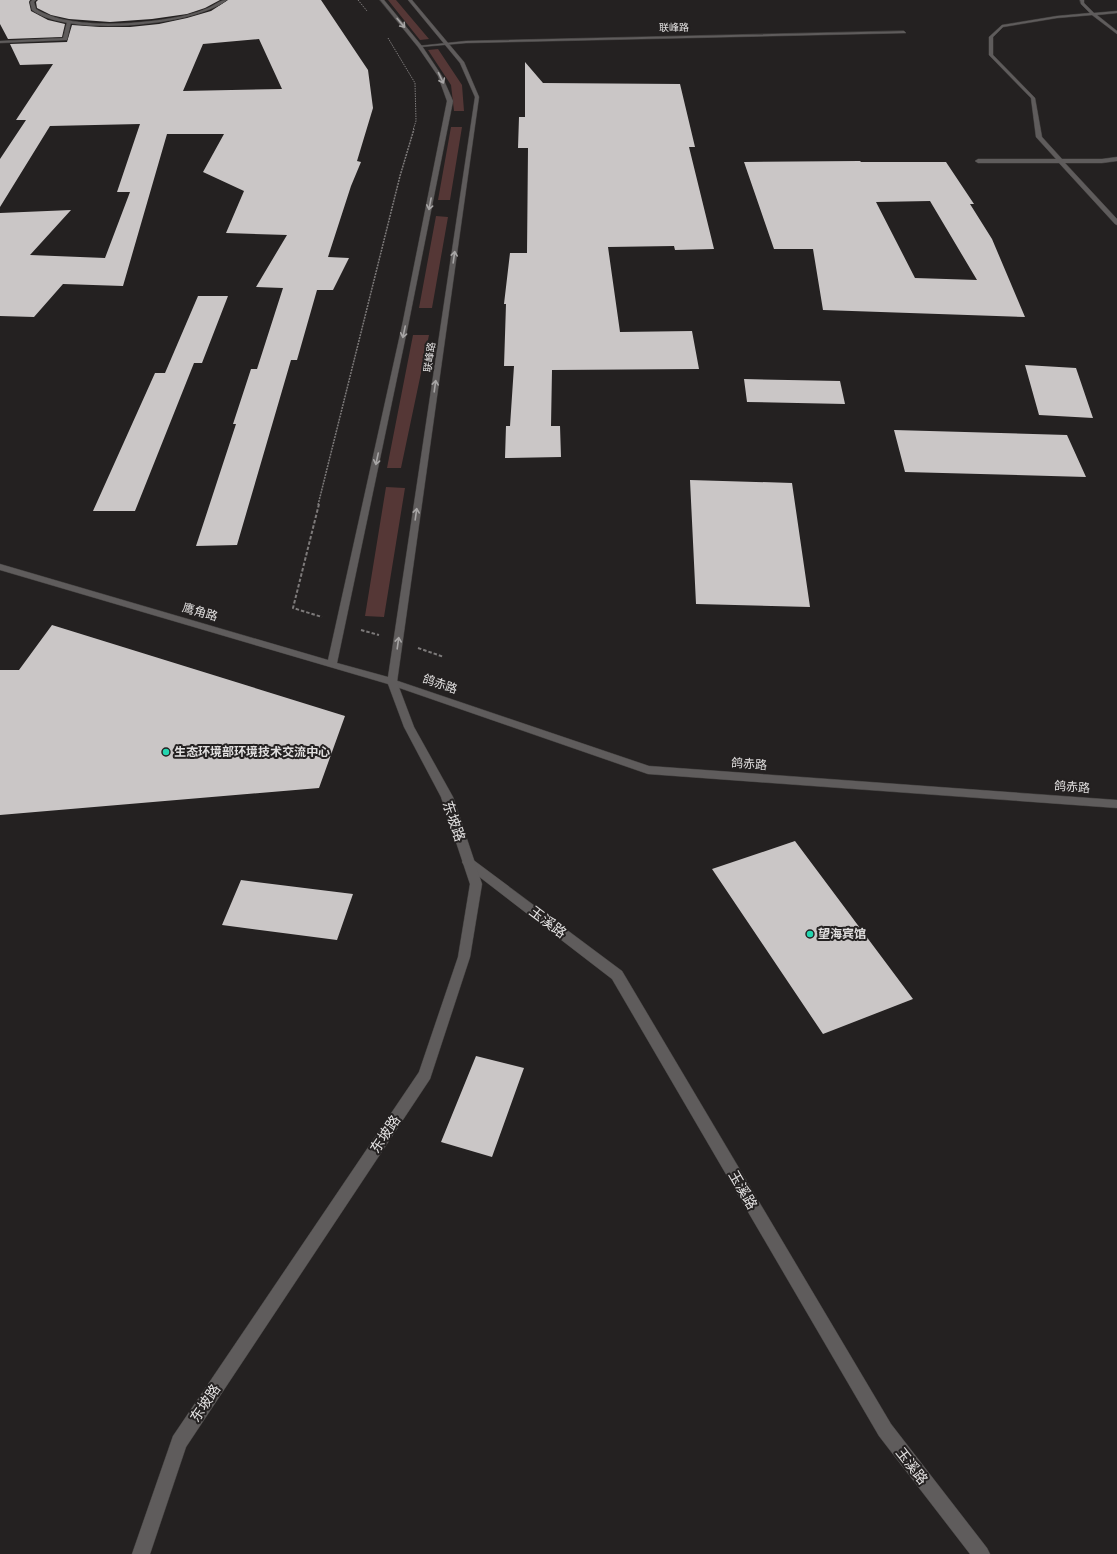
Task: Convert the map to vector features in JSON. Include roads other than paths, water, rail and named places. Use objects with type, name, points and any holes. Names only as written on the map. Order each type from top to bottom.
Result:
[{"type":"main road","points":[[34,0],[32,2],[34,10],[46,17],[69,22],[114,24],[169,20],[198,13],[219,5],[225,0]]},
{"type":"main road","points":[[332,664],[406,321],[450,101],[440,76],[420,46],[382,0]]},
{"type":"main road","name":"联峰路","points":[[392,682],[477,97],[462,63],[410,0]]},
{"type":"main road","points":[[1082,0],[1082,3],[1094,15],[1117,33]]},
{"type":"main road","points":[[1117,12],[1057,17],[1002,26],[991,37],[991,55],[1033,98],[1039,137],[1117,223]]},
{"type":"main road","points":[[0,42],[65,38],[69,22]]},
{"type":"main road","name":"联峰路","points":[[420,46],[445,43],[904,32]]},
{"type":"main road","points":[[978,161],[1102,161],[1117,159]]},
{"type":"main road","name":"鹰角路","points":[[0,567],[392,682]]},
{"type":"main road","name":"鸽赤路","points":[[392,682],[648,770],[1117,804]]},
{"type":"main road","name":"东坡路","points":[[141,1554],[180,1442],[425,1076],[464,957],[476,884],[447,797],[409,727],[392,682]]},
{"type":"main road","name":"玉溪路","points":[[468,862],[617,975],[885,1430],[981,1554]]},
{"type":"place","name":"生态环境部环境技术交流中心","points":[[166,752]]},
{"type":"place","name":"望海宾馆","points":[[810,934]]}]
